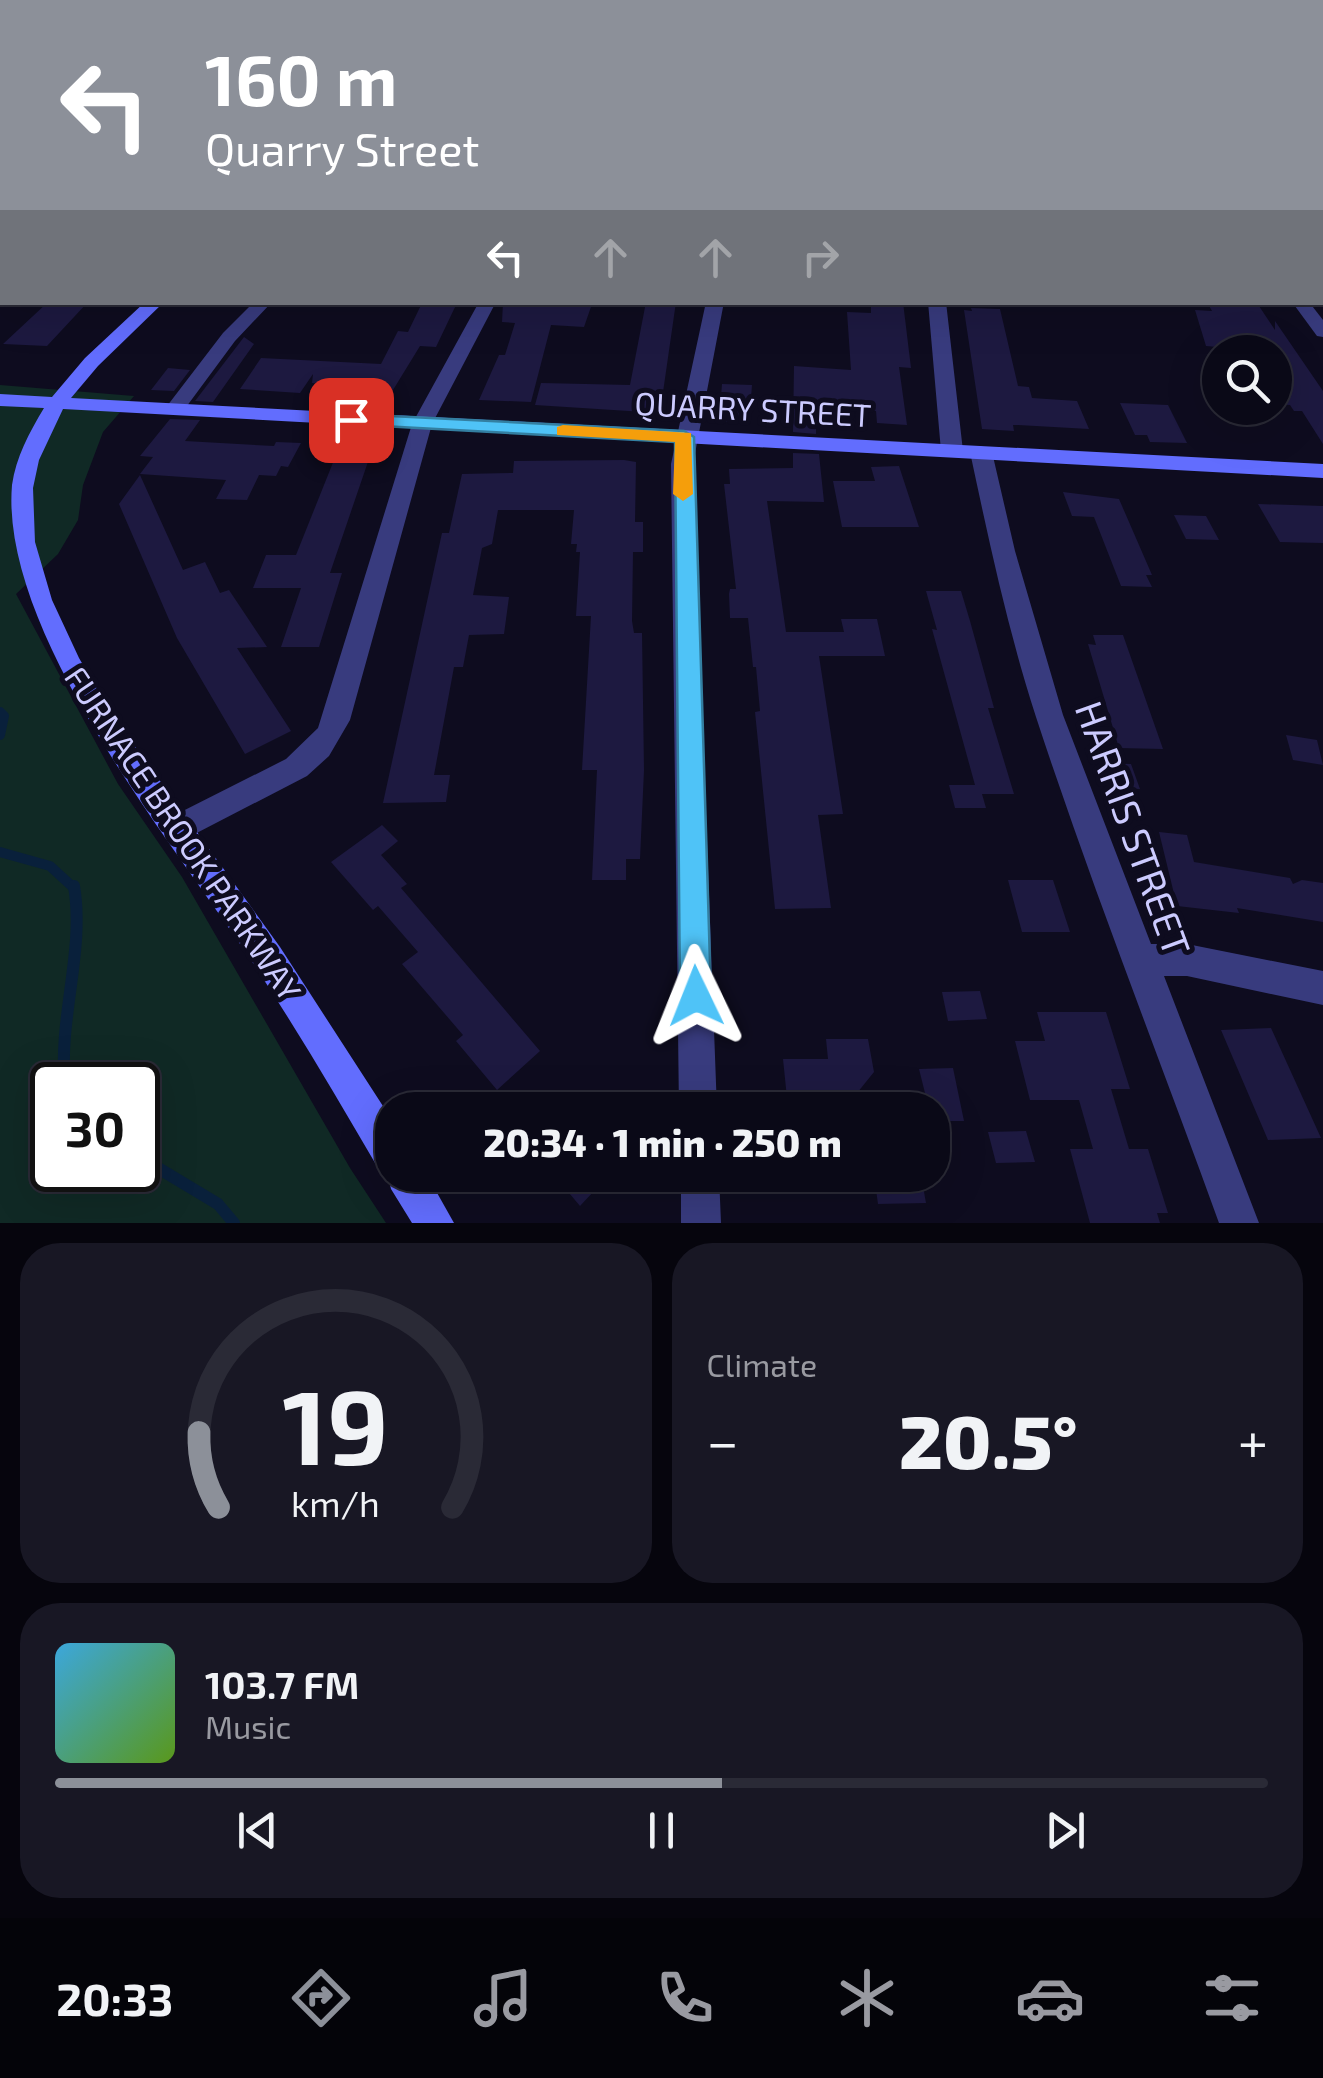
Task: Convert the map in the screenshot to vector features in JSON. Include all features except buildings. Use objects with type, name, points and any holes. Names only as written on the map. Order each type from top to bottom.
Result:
[{"type":"main road","name":"FURNACE BROOK PARKWAY","points":[[153,305],[94,359],[34,440],[25,471],[21,518],[28,563],[81,686],[287,985],[375,1127]]},
{"type":"main road","name":"QUARRY STREET","points":[[0,400],[1323,470]]},
{"type":"main road","points":[[415,1192],[434,1223]]},
{"type":"street","points":[[174,410],[229,337],[261,305]]},
{"type":"street","points":[[176,829],[299,768],[324,745],[336,720],[422,424],[486,305]]},
{"type":"street","points":[[698,1092],[684,437],[714,305]]},
{"type":"street","name":"HARRIS STREET","points":[[938,305],[967,451],[1003,552],[1049,715],[1239,1223]]},
{"type":"street","points":[[1302,305],[1323,332]]},
{"type":"street","points":[[1138,960],[1187,960],[1323,988]]},
{"type":"street","points":[[700,1192],[701,1223]]},
{"type":"green space","points":[[0,385],[134,396],[103,432],[83,485],[78,520],[58,554],[16,594],[118,784],[182,877],[350,1168],[386,1223],[0,1223]]},
{"type":"waterway","points":[[0,712],[4,716],[0,735]]},
{"type":"waterway","points":[[0,852],[50,866],[74,888]]},
{"type":"waterway","points":[[64,1062],[76,935],[74,888]]},
{"type":"waterway","points":[[160,1169],[218,1204],[234,1223]]},
{"type":"slow traffic","points":[[563,431],[684,437],[683,494]]},
{"type":"route","points":[[351,420],[684,437],[696,996]]}]
